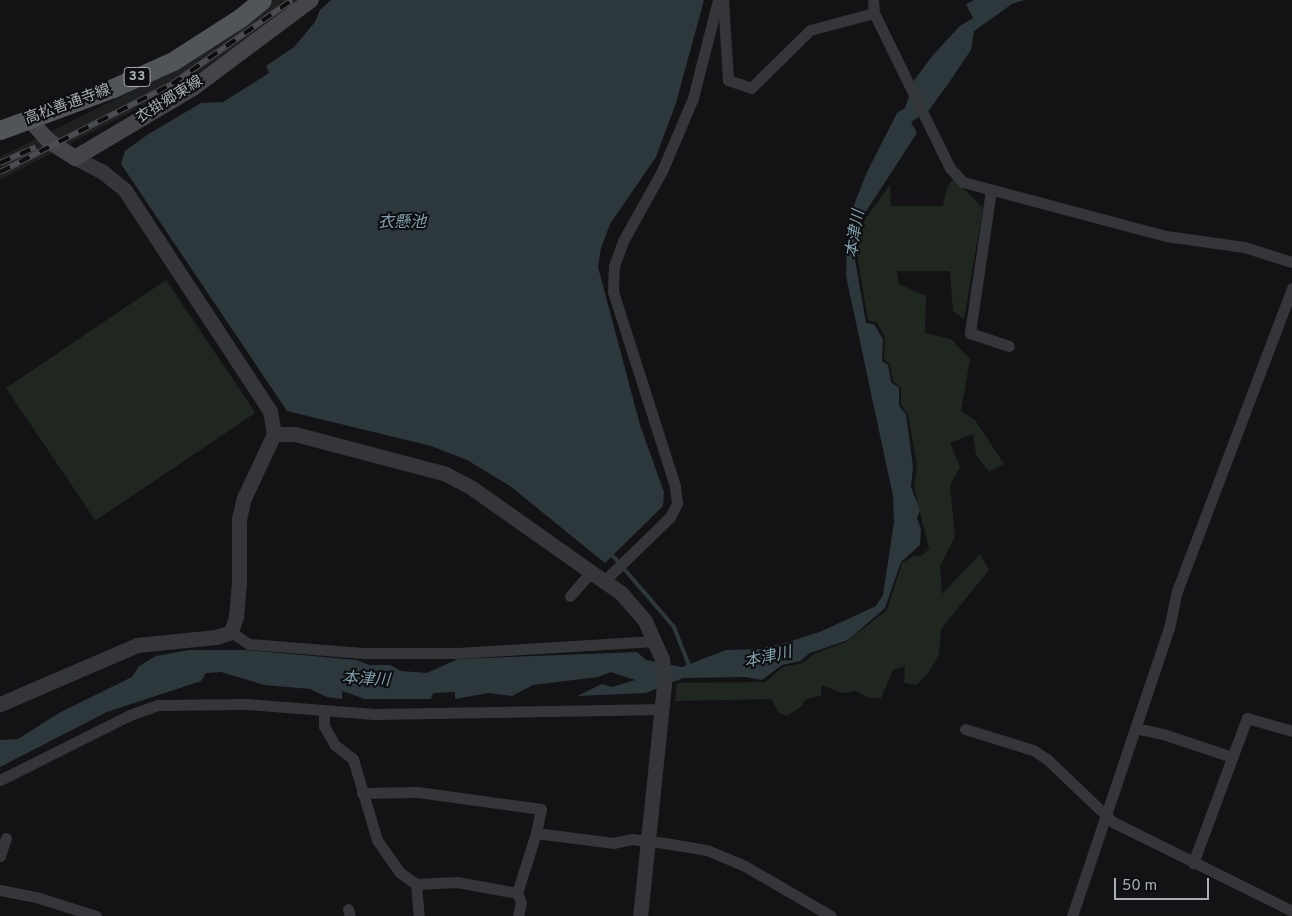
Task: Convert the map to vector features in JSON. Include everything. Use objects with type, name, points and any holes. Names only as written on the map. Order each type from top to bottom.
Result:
[{"type":"main road","name":"高松善通寺線","points":[[0,130],[114,88],[172,61],[240,18],[262,0]]},
{"type":"main road","name":"衣掛郷東線","points":[[75,158],[192,88],[311,0]]},
{"type":"main road","points":[[30,119],[49,141],[75,158]]},
{"type":"street","points":[[604,580],[670,516],[677,503],[675,486],[613,292],[614,266],[623,241],[662,171],[693,98],[718,0]]},
{"type":"street","points":[[723,0],[728,80],[750,88],[810,30],[874,13]]},
{"type":"street","points":[[873,0],[874,13],[950,168],[963,182],[1166,236],[1244,247],[1292,262]]},
{"type":"street","points":[[75,158],[103,172],[124,190],[270,411],[274,434],[244,498],[239,518],[239,583],[236,617],[231,632]]},
{"type":"street","points":[[991,190],[970,333],[1009,346]]},
{"type":"street","points":[[1072,916],[1169,628],[1177,591],[1292,288]]},
{"type":"street","points":[[274,434],[295,434],[446,474],[532,528],[590,573],[604,580],[635,607],[656,643],[662,659],[662,706],[640,916]]},
{"type":"street","points":[[570,596],[590,573]]},
{"type":"street","points":[[231,632],[249,644],[364,653],[457,653],[656,643]]},
{"type":"street","points":[[0,704],[137,644],[216,637],[231,632]]},
{"type":"street","points":[[0,780],[130,715],[158,706],[246,704],[324,712],[374,714],[662,706]]},
{"type":"street","points":[[324,712],[324,726],[335,745],[353,759],[377,840],[399,872],[416,884],[457,882],[517,893]]},
{"type":"street","points":[[1193,863],[1247,718],[1292,731]]},
{"type":"street","points":[[1136,728],[1163,734],[1232,757]]},
{"type":"street","points":[[965,729],[1033,750],[1047,759],[1106,816],[1193,863],[1292,911]]},
{"type":"street","points":[[362,793],[418,792],[541,809],[536,833],[517,893],[520,902],[518,916]]},
{"type":"street","points":[[536,833],[613,843],[632,839],[715,854],[745,866],[831,916]]},
{"type":"street","points":[[0,856],[6,838]]},
{"type":"street","points":[[416,884],[419,916]]},
{"type":"street","points":[[0,890],[36,897],[96,916]]},
{"type":"shaded area","points":[[274,0],[302,0],[175,89],[0,180],[0,157],[166,74]]},
{"type":"shaded area","points":[[954,179],[983,208],[964,319],[953,311],[950,271],[897,271],[899,284],[926,296],[925,333],[951,339],[970,359],[961,411],[975,420],[1004,464],[989,472],[976,455],[973,434],[950,443],[960,467],[950,486],[955,537],[940,566],[942,594],[980,554],[989,570],[941,629],[939,654],[929,672],[916,685],[904,683],[905,666],[893,670],[881,698],[870,698],[856,691],[842,693],[821,685],[821,695],[805,700],[802,706],[787,716],[779,713],[771,699],[675,701],[677,683],[765,682],[783,667],[803,663],[814,654],[846,642],[887,610],[902,563],[914,556],[921,556],[929,549],[914,487],[917,466],[908,414],[901,405],[901,388],[893,381],[890,364],[884,360],[885,337],[877,323],[868,320],[857,254],[865,219],[890,185],[891,206],[943,206],[947,187]]},
{"type":"shaded area","points":[[166,280],[255,413],[95,521],[6,388]]},
{"type":"water","name":"衣懸池","points":[[331,0],[704,0],[676,103],[656,157],[610,224],[601,248],[598,267],[640,425],[664,492],[663,506],[605,563],[510,486],[467,460],[431,446],[287,411],[121,164],[125,151],[147,135],[201,103],[223,102],[269,73],[266,66],[294,47],[315,22],[320,10]]},
{"type":"water","name":"本津川","points":[[974,0],[1024,0],[1012,4],[974,31],[971,50],[948,84],[929,110],[911,122],[917,133],[863,216],[854,254],[866,323],[874,324],[883,339],[882,361],[888,365],[891,382],[899,388],[899,406],[906,414],[913,467],[911,487],[920,510],[917,518],[921,530],[920,545],[901,562],[885,608],[848,640],[810,653],[800,661],[782,665],[762,680],[745,677],[683,678],[646,693],[577,696],[602,684],[612,687],[635,680],[611,672],[598,677],[533,685],[512,696],[489,693],[455,699],[455,692],[433,693],[431,699],[365,699],[342,691],[342,699],[327,697],[310,689],[264,685],[221,672],[206,673],[201,681],[107,712],[0,767],[0,740],[18,739],[59,713],[132,677],[139,666],[156,656],[189,650],[245,650],[357,660],[369,665],[390,665],[401,671],[427,673],[458,659],[637,652],[646,660],[682,667],[726,650],[760,649],[789,642],[822,631],[876,606],[883,595],[894,522],[893,496],[846,276],[847,241],[852,210],[867,172],[897,113],[905,108],[915,79],[933,55],[960,26],[973,18],[966,4]]},
{"type":"waterway","points":[[613,556],[674,627],[690,668]]},
{"type":"railway","points":[[0,172],[172,84],[292,0]]},
{"type":"railway","points":[[0,163],[36,147]]}]
